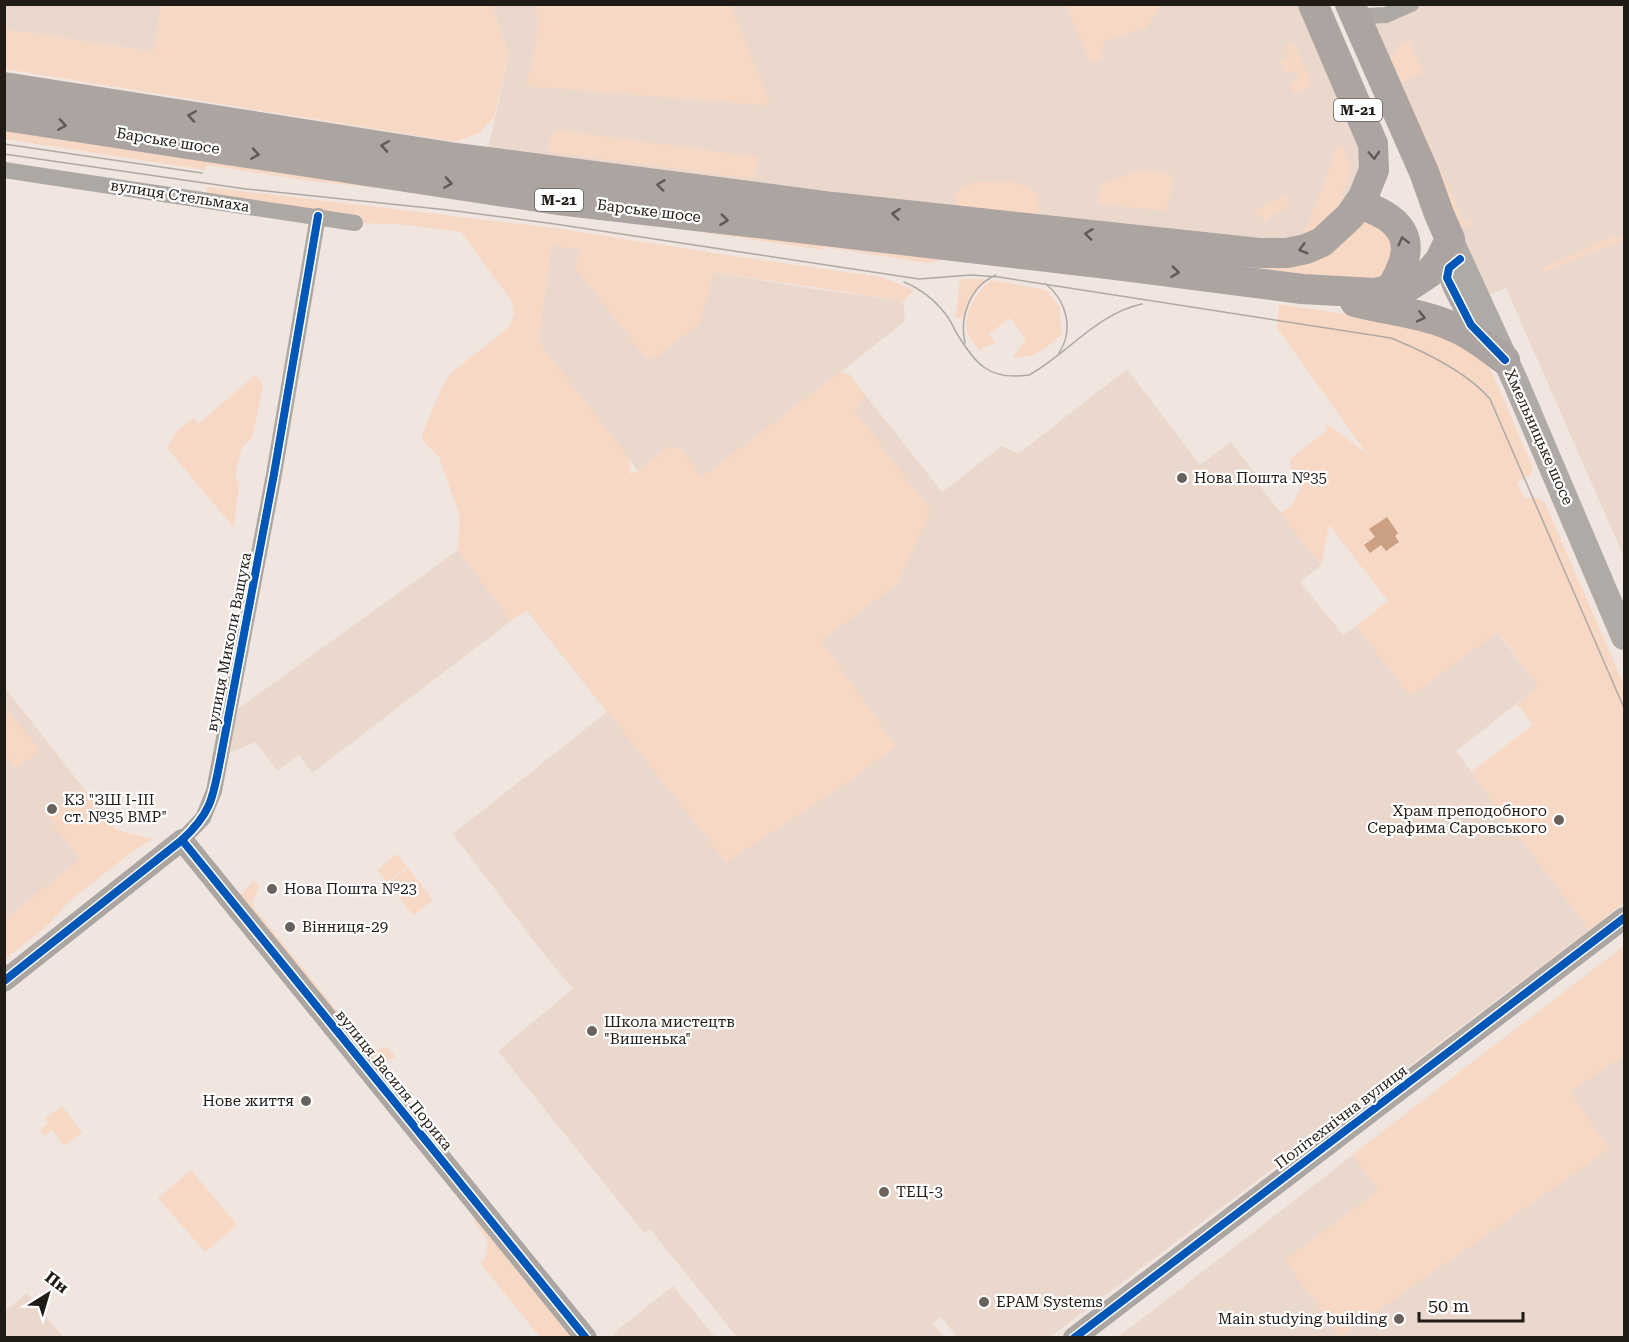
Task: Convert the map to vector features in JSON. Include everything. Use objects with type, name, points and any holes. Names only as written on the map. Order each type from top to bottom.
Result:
[{"type":"highway","name":"М-21","points":[[4,87],[439,155],[833,207],[1259,253],[1287,253],[1306,249],[1322,242],[1358,211],[1374,170],[1373,144],[1313,4]]},
{"type":"highway","points":[[1336,4],[1346,38],[1409,178],[1450,237]]},
{"type":"highway","name":"М-21","points":[[1302,289],[1375,293],[1411,285],[1428,273],[1440,260],[1450,237],[1424,172],[1371,54],[1360,8]]},
{"type":"highway","name":"Барське шосе","points":[[4,116],[558,200],[1302,289]]},
{"type":"highway","points":[[1358,211],[1381,203],[1394,204],[1450,237]]},
{"type":"highway","points":[[1358,211],[1392,219],[1404,237],[1406,248],[1404,261],[1389,291]]},
{"type":"highway","points":[[1302,289],[1443,323],[1473,337],[1505,360]]},
{"type":"main road","name":"Хмельницьке шосе","points":[[1450,237],[1624,637]]},
{"type":"street","points":[[1360,8],[1386,15],[1411,4]]},
{"type":"street","name":"вулиця Стельмаха","points":[[4,170],[355,223]]},
{"type":"street","name":"вулиця Миколи Ващука","points":[[4,981],[182,840],[203,818],[214,791],[274,474],[318,216]]},
{"type":"street","name":"вулиця Василя Порика","points":[[182,840],[586,1338]]},
{"type":"street","name":"Політехнічна вулиця","points":[[1074,1338],[1624,918]]},
{"type":"shaded area","points":[[492,4],[1313,5],[1374,170],[1306,249],[485,162],[509,55]]},
{"type":"shaded area","points":[[1411,4],[1624,5],[1624,557],[1506,288],[1478,300],[1365,16]]},
{"type":"shaded area","points":[[4,5],[161,5],[155,52],[5,29]]},
{"type":"shaded area","points":[[161,5],[492,5],[509,55],[493,119],[479,133],[456,142],[5,69],[5,29],[154,52]]},
{"type":"shaded area","points":[[536,5],[731,5],[771,106],[526,86],[537,35]]},
{"type":"shaded area","points":[[1066,5],[1161,5],[1146,28],[1103,42],[1102,59],[1090,63]]},
{"type":"shaded area","points":[[1409,40],[1423,73],[1402,83],[1464,221],[1475,224],[1466,227],[1460,224],[1391,66],[1391,57],[1395,50]]},
{"type":"shaded area","points":[[1291,43],[1295,46],[1311,81],[1310,87],[1294,94],[1289,84],[1299,78],[1295,70],[1285,74],[1280,62],[1290,57],[1284,45]]},
{"type":"shaded area","points":[[4,124],[456,196],[311,181],[207,165],[205,170],[5,139]]},
{"type":"shaded area","points":[[558,130],[758,157],[754,179],[548,152],[550,137]]},
{"type":"shaded area","points":[[1342,145],[1349,163],[1348,178],[1337,208],[1329,221],[1310,235],[1304,233],[1335,151]]},
{"type":"shaded area","points":[[1142,169],[1173,175],[1167,211],[1099,204],[1100,185]]},
{"type":"shaded area","points":[[974,182],[1009,182],[1025,186],[1038,196],[1039,211],[1033,216],[956,206],[955,193]]},
{"type":"shaded area","points":[[207,187],[554,228],[881,277],[914,290],[903,301],[714,272],[700,323],[656,357],[646,358],[578,271],[576,267],[579,250],[552,245],[538,341],[628,457],[631,475],[670,446],[680,448],[702,477],[840,372],[849,374],[865,395],[855,411],[931,511],[897,584],[821,641],[896,746],[841,787],[726,862],[527,610],[511,621],[458,550],[460,517],[439,457],[423,441],[422,434],[442,387],[451,373],[509,327],[514,313],[511,300],[461,232],[397,224],[355,223],[205,200]]},
{"type":"shaded area","points":[[1287,195],[1288,205],[1265,223],[1263,215],[1255,215],[1255,210]]},
{"type":"shaded area","points":[[563,212],[935,256],[939,261],[928,263],[824,247],[823,250]]},
{"type":"shaded area","points":[[1354,218],[1387,229],[1393,255],[1380,282],[1258,274],[1260,263]]},
{"type":"shaded area","points":[[1624,235],[1624,240],[1544,272],[1542,268],[1613,236],[1616,239]]},
{"type":"shaded area","points":[[552,245],[821,290],[903,301],[905,321],[841,372],[849,374],[942,492],[1002,446],[1018,454],[1127,369],[1200,465],[1231,442],[1262,482],[1260,486],[1321,565],[1300,582],[1343,635],[1356,626],[1410,695],[1497,632],[1538,687],[1456,751],[1589,930],[1050,1337],[957,1337],[941,1317],[931,1325],[935,1326],[944,1337],[737,1337],[650,1229],[644,1233],[498,1051],[573,989],[453,834],[607,712],[526,610],[664,505],[538,341]]},
{"type":"shaded area","points":[[960,279],[985,279],[970,298],[963,319],[956,318]]},
{"type":"shaded area","points":[[992,280],[1046,290],[1059,306],[1062,334],[1046,348],[1034,354],[1013,357],[1026,339],[1010,318],[989,334],[995,343],[979,350],[968,334],[967,319],[976,296]]},
{"type":"shaded area","points":[[1279,304],[1382,320],[1419,322],[1487,363],[1491,370],[1533,468],[1530,475],[1517,482],[1524,498],[1538,498],[1545,503],[1624,685],[1624,903],[1589,930],[1471,772],[1533,725],[1517,704],[1538,687],[1498,632],[1410,696],[1356,626],[1388,601],[1329,525],[1321,565],[1280,513],[1292,505],[1302,486],[1291,470],[1290,459],[1326,431],[1327,424],[1367,454],[1277,328]]},
{"type":"shaded area","points":[[255,375],[263,385],[252,438],[242,447],[235,476],[239,485],[234,528],[167,448],[175,433],[193,418],[198,424]]},
{"type":"shaded area","points":[[1387,517],[1398,533],[1395,536],[1399,542],[1386,551],[1381,545],[1370,553],[1364,545],[1375,537],[1369,529]]},
{"type":"shaded area","points":[[458,550],[511,621],[312,773],[299,755],[277,771],[256,742],[221,756],[228,716]]},
{"type":"shaded area","name":"КЗ \"ЗШ І-ІІІ ст. №35 ВМР\"","points":[[5,688],[133,851],[68,902],[49,924],[5,959]]},
{"type":"shaded area","points":[[4,707],[40,750],[16,769],[5,755]]},
{"type":"shaded area","points":[[83,788],[116,830],[153,839],[133,851],[68,902],[49,924],[5,959],[5,919],[80,859],[46,815]]},
{"type":"shaded area","points":[[397,854],[407,867],[387,882],[377,870]]},
{"type":"shaded area","points":[[408,868],[433,900],[413,915],[388,883]]},
{"type":"shaded area","points":[[254,880],[259,886],[252,903],[255,909],[367,1048],[372,1051],[387,1047],[396,1057],[372,1067],[237,898]]},
{"type":"shaded area","points":[[1624,946],[1624,1337],[1117,1338],[1484,1053]]},
{"type":"shaded area","points":[[1624,946],[1624,1055],[1570,1092],[1609,1149],[1340,1337],[1285,1260],[1379,1190],[1352,1155]]},
{"type":"shaded area","points":[[62,1106],[82,1133],[64,1146],[52,1130],[44,1136],[40,1130],[48,1123],[45,1119]]},
{"type":"shaded area","points":[[191,1170],[237,1225],[205,1252],[158,1198]]},
{"type":"shaded area","points":[[479,1218],[573,1337],[540,1337],[480,1263],[485,1259],[488,1241],[474,1222]]},
{"type":"shaded area","points":[[673,1286],[715,1337],[612,1337],[619,1329]]},
{"type":"shaded area","points":[[27,1293],[63,1337],[5,1337],[5,1311]]},
{"type":"tram line","points":[[4,144],[202,173]]},
{"type":"tram line","points":[[4,154],[246,189],[448,210],[555,224],[919,279],[971,275],[999,277],[1391,338],[1457,371],[1490,399],[1624,708]]},
{"type":"tram line","points":[[965,343],[965,313],[973,294],[987,280],[996,275]]},
{"type":"tram line","points":[[904,282],[928,296],[938,305],[977,361],[985,368],[1003,375],[1029,375],[1111,316],[1142,304]]},
{"type":"tram line","points":[[1046,284],[1059,299],[1066,316],[1066,335],[1059,353]]},
{"type":"cycle path","points":[[4,981],[182,840],[200,820],[210,802],[274,474],[318,216]]},
{"type":"cycle path","points":[[1460,259],[1449,268],[1447,278],[1471,325],[1505,360]]},
{"type":"cycle path","points":[[182,840],[586,1338]]},
{"type":"cycle path","points":[[1074,1338],[1624,918]]},
{"type":"place","name":"Нова Пошта №35","points":[[1182,478]]},
{"type":"place","name":"КЗ \"ЗШ І-ІІІ ст. №35 ВМР\"","points":[[52,809]]},
{"type":"place","name":"Храм преподобного Серафима Саровського","points":[[1559,820]]},
{"type":"place","name":"Нова Пошта №23","points":[[272,889]]},
{"type":"place","name":"Вінниця-29","points":[[290,927]]},
{"type":"place","name":"Школа мистецтв \"Вишенька\"","points":[[592,1031]]},
{"type":"place","name":"Нове життя","points":[[306,1101]]},
{"type":"place","name":"ТЕЦ-3","points":[[884,1192]]},
{"type":"place","name":"EPAM Systems","points":[[984,1302]]},
{"type":"place","name":"Main studying building","points":[[1399,1319]]}]
